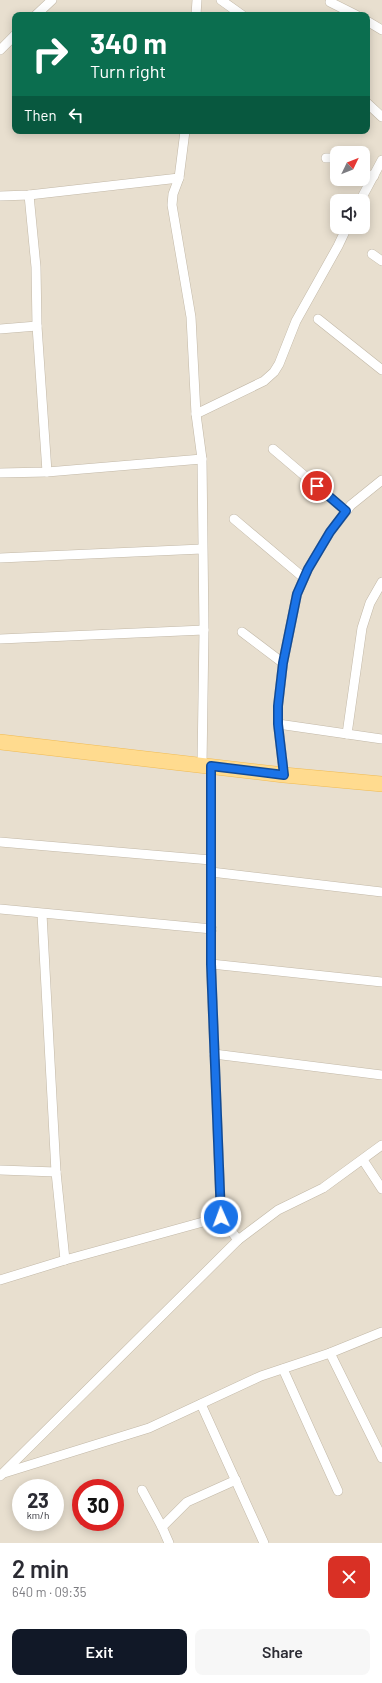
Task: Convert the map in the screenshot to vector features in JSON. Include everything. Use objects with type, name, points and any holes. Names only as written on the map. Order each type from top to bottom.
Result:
[{"type":"main road","points":[[0,742],[284,775],[382,784]]},
{"type":"street","points":[[39,12],[52,0]]},
{"type":"street","points":[[196,12],[197,0]]},
{"type":"street","points":[[221,0],[238,12]]},
{"type":"street","points":[[330,2],[350,12]]},
{"type":"street","points":[[370,23],[382,30]]},
{"type":"street","points":[[0,50],[12,38]]},
{"type":"street","points":[[370,106],[382,117]]},
{"type":"street","points":[[185,134],[180,178],[174,194],[172,205],[191,317],[196,414],[202,459],[206,766],[212,872],[211,964],[221,1217],[238,1240]]},
{"type":"street","points":[[364,194],[382,160]]},
{"type":"street","points":[[370,175],[374,176]]},
{"type":"street","points":[[0,196],[29,195],[180,178]]},
{"type":"street","points":[[29,195],[36,267],[37,326],[47,472]]},
{"type":"street","points":[[196,414],[264,382],[274,372],[279,364],[296,321],[344,234]]},
{"type":"street","points":[[372,254],[382,261]]},
{"type":"street","points":[[318,319],[382,370]]},
{"type":"street","points":[[0,329],[37,326]]},
{"type":"street","points":[[273,448],[346,511]]},
{"type":"street","points":[[0,473],[47,472],[202,459]]},
{"type":"street","points":[[284,775],[278,724],[278,706],[283,663],[297,594],[304,578],[330,532],[346,511],[382,480]]},
{"type":"street","points":[[234,519],[304,578]]},
{"type":"street","points":[[0,558],[202,549]]},
{"type":"street","points":[[348,734],[362,628],[370,603],[382,582]]},
{"type":"street","points":[[0,638],[204,630]]},
{"type":"street","points":[[242,632],[283,663]]},
{"type":"street","points":[[278,724],[382,739]]},
{"type":"street","points":[[0,842],[211,860]]},
{"type":"street","points":[[212,872],[382,892]]},
{"type":"street","points":[[0,909],[212,929]]},
{"type":"street","points":[[42,914],[56,1172],[65,1260]]},
{"type":"street","points":[[211,964],[382,982]]},
{"type":"street","points":[[214,1054],[382,1075]]},
{"type":"street","points":[[1,1475],[238,1240],[278,1210],[323,1188],[382,1145]]},
{"type":"street","points":[[363,1160],[382,1189]]},
{"type":"street","points":[[0,1170],[56,1172]]},
{"type":"street","points":[[0,1280],[65,1260],[221,1217]]},
{"type":"street","points":[[1,1475],[149,1428],[261,1376],[330,1353],[382,1332]]},
{"type":"street","points":[[330,1353],[382,1458]]},
{"type":"street","points":[[283,1369],[338,1491]]},
{"type":"street","points":[[201,1404],[264,1543]]},
{"type":"street","points":[[162,1527],[187,1502],[236,1480]]},
{"type":"street","points":[[142,1490],[162,1527],[168,1543]]},
{"type":"shaded area","points":[[0,0],[382,0],[382,1543],[0,1543]]},
{"type":"route","points":[[221,1217],[211,964],[211,766],[284,775],[278,724],[278,706],[283,663],[297,594],[308,569],[330,532],[346,511],[317,486]]}]
